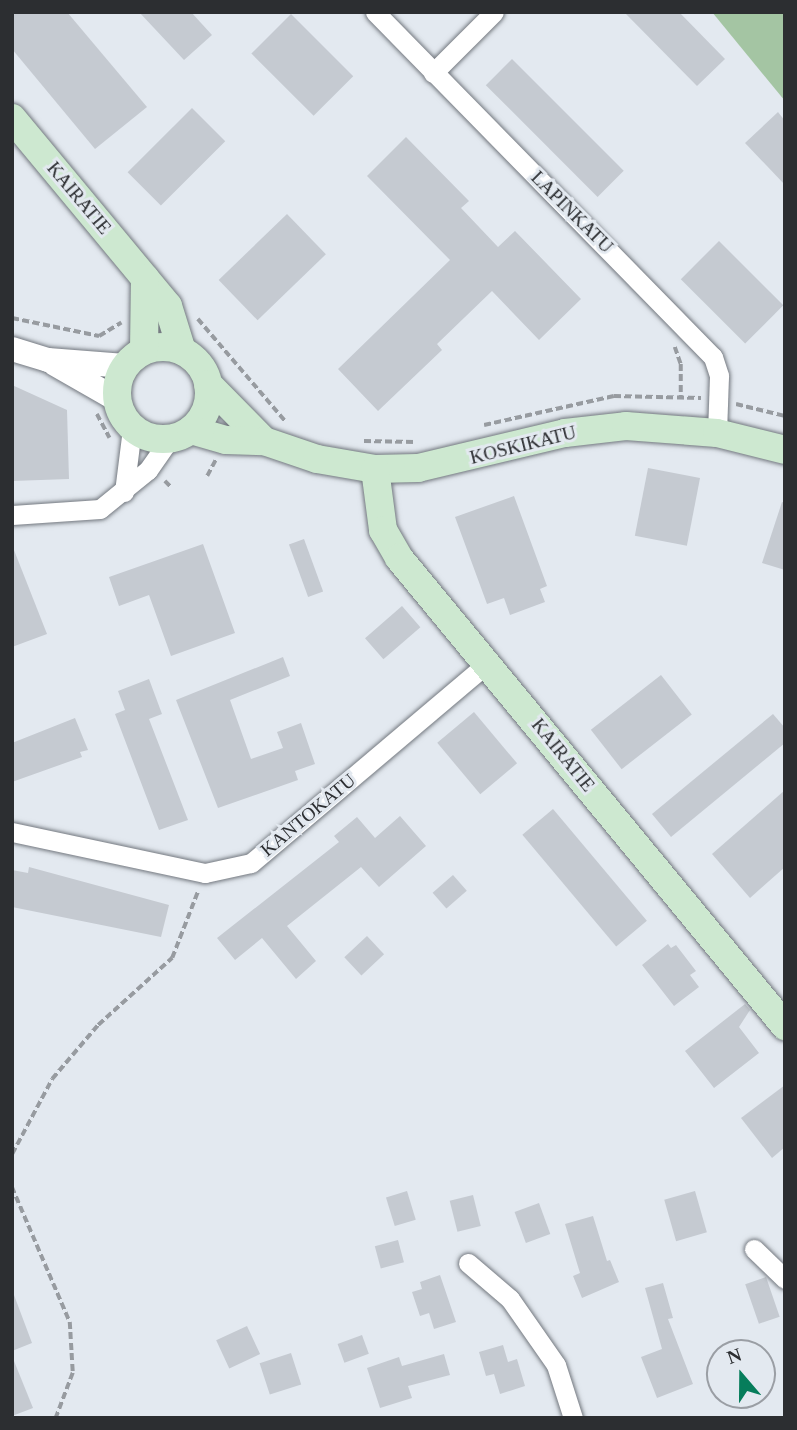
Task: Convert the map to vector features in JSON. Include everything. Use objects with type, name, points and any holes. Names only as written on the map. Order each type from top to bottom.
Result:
[{"type":"main road","name":"KAIRATIE","points":[[12,118],[145,278],[172,315],[182,351]]},
{"type":"main road","points":[[135,358],[164,346],[182,351],[197,362],[208,384],[207,408],[180,435],[143,436],[132,429],[116,399],[135,358],[145,278]]},
{"type":"main road","name":"KOSKIKATU","points":[[208,384],[264,441]]},
{"type":"main road","name":"KOSKIKATU","points":[[180,435],[264,441],[317,459],[375,469],[418,468],[565,433],[609,427],[716,433],[785,450]]},
{"type":"main road","name":"KAIRATIE","points":[[375,469],[381,522],[391,546],[785,1026]]},
{"type":"street","name":"LAPINKATU","points":[[376,12],[713,357],[719,376],[716,433]]},
{"type":"street","points":[[433,73],[494,12]]},
{"type":"street","points":[[12,349],[48,360],[116,399]]},
{"type":"street","points":[[48,360],[135,358]]},
{"type":"street","points":[[124,492],[132,429]]},
{"type":"street","points":[[12,515],[100,509],[148,470],[180,435]]},
{"type":"street","name":"KANTOKATU","points":[[12,832],[205,873],[251,863],[488,663]]},
{"type":"street","points":[[754,1249],[785,1279]]},
{"type":"street","points":[[468,1262],[510,1299],[556,1365],[573,1418]]},
{"type":"path","points":[[195,315],[275,412],[295,426]]},
{"type":"path","points":[[12,318],[99,336]]},
{"type":"path","points":[[357,441],[416,442]]},
{"type":"path","points":[[12,1154],[52,1079],[98,1025],[172,958],[205,873]]},
{"type":"path","points":[[12,1187],[70,1322],[73,1373],[56,1418]]},
{"type":"green space","points":[[712,12],[785,12],[785,101]]},
{"type":"building","points":[[17,12],[67,12],[147,107],[95,149],[12,49],[12,16]]},
{"type":"building","points":[[139,12],[191,12],[212,35],[184,60]]},
{"type":"building","points":[[624,12],[679,12],[725,59],[697,86]]},
{"type":"building","points":[[291,14],[353,76],[314,116],[251,54]]},
{"type":"building","points":[[512,59],[624,171],[598,197],[486,85]]},
{"type":"building","points":[[192,108],[225,141],[161,206],[128,172]]},
{"type":"building","points":[[778,112],[785,121],[785,185],[745,143]]},
{"type":"building","points":[[406,137],[469,201],[461,208],[498,247],[515,231],[581,299],[539,340],[492,291],[437,344],[442,350],[378,411],[338,369],[450,260],[367,176]]},
{"type":"building","points":[[287,214],[326,254],[258,320],[219,280]]},
{"type":"building","points":[[719,241],[783,305],[745,344],[681,279]]},
{"type":"building","points":[[12,385],[67,410],[69,479],[12,481]]},
{"type":"building","points":[[648,468],[700,478],[687,546],[635,536]]},
{"type":"building","points":[[514,496],[547,586],[540,589],[545,602],[510,615],[504,598],[487,604],[455,517]]},
{"type":"building","points":[[782,502],[785,503],[785,570],[762,563]]},
{"type":"building","points":[[304,539],[323,592],[308,597],[289,544]]},
{"type":"building","points":[[203,544],[235,633],[171,656],[149,595],[119,606],[109,577]]},
{"type":"building","points":[[12,545],[47,634],[12,647]]},
{"type":"building","points":[[402,606],[420,627],[383,659],[365,638]]},
{"type":"building","points":[[283,657],[290,676],[230,700],[251,759],[283,748],[277,732],[301,723],[315,764],[295,771],[298,780],[218,808],[176,700]]},
{"type":"building","points":[[661,675],[692,714],[622,769],[591,730]]},
{"type":"building","points":[[149,679],[162,714],[149,719],[188,820],[159,830],[115,714],[125,710],[118,691]]},
{"type":"building","points":[[474,712],[517,763],[480,794],[437,743]]},
{"type":"building","points":[[773,714],[785,728],[785,743],[671,837],[652,814]]},
{"type":"building","points":[[75,718],[88,750],[80,752],[82,757],[12,782],[12,743]]},
{"type":"building","points":[[785,790],[785,867],[750,898],[712,854]]},
{"type":"building","points":[[553,809],[647,921],[616,947],[522,835]]},
{"type":"building","points":[[400,816],[426,846],[379,887],[361,867],[287,926],[316,961],[296,979],[262,938],[235,960],[217,938],[339,842],[334,836],[357,817],[375,838]]},
{"type":"building","points":[[29,867],[169,905],[161,937],[12,907],[12,870],[28,873]]},
{"type":"building","points":[[453,875],[467,891],[446,909],[433,893]]},
{"type":"building","points":[[367,936],[384,954],[361,975],[344,957]]},
{"type":"building","points":[[668,944],[671,948],[676,945],[696,971],[690,975],[699,987],[674,1006],[642,965]]},
{"type":"building","points":[[745,1004],[750,1010],[739,1027],[759,1053],[714,1088],[685,1051]]},
{"type":"building","points":[[785,1085],[785,1147],[772,1158],[741,1118]]},
{"type":"building","points":[[407,1191],[416,1220],[395,1226],[386,1197]]},
{"type":"building","points":[[695,1191],[707,1232],[676,1241],[664,1200]]},
{"type":"building","points":[[473,1195],[481,1226],[457,1232],[450,1201]]},
{"type":"building","points":[[539,1203],[550,1234],[526,1243],[515,1212]]},
{"type":"building","points":[[593,1216],[607,1261],[610,1260],[619,1282],[582,1298],[573,1276],[580,1273],[565,1224]]},
{"type":"building","points":[[398,1240],[404,1262],[381,1268],[375,1246]]},
{"type":"building","points":[[440,1275],[456,1322],[434,1329],[429,1313],[420,1316],[412,1292],[422,1289],[420,1282]]},
{"type":"building","points":[[766,1277],[780,1317],[759,1324],[745,1284]]},
{"type":"building","points":[[663,1283],[673,1318],[668,1319],[693,1384],[657,1398],[641,1357],[662,1349],[645,1288]]},
{"type":"building","points":[[14,1295],[32,1343],[12,1351],[12,1296]]},
{"type":"building","points":[[247,1326],[260,1354],[229,1368],[216,1340]]},
{"type":"building","points":[[362,1335],[369,1354],[344,1363],[338,1344]]},
{"type":"building","points":[[503,1345],[508,1362],[517,1359],[525,1386],[500,1394],[494,1374],[486,1376],[479,1352]]},
{"type":"building","points":[[291,1353],[301,1384],[270,1395],[260,1363]]},
{"type":"building","points":[[444,1354],[450,1375],[408,1386],[412,1398],[380,1408],[367,1368],[399,1357],[402,1366]]},
{"type":"building","points":[[12,1356],[33,1408],[12,1416]]}]
